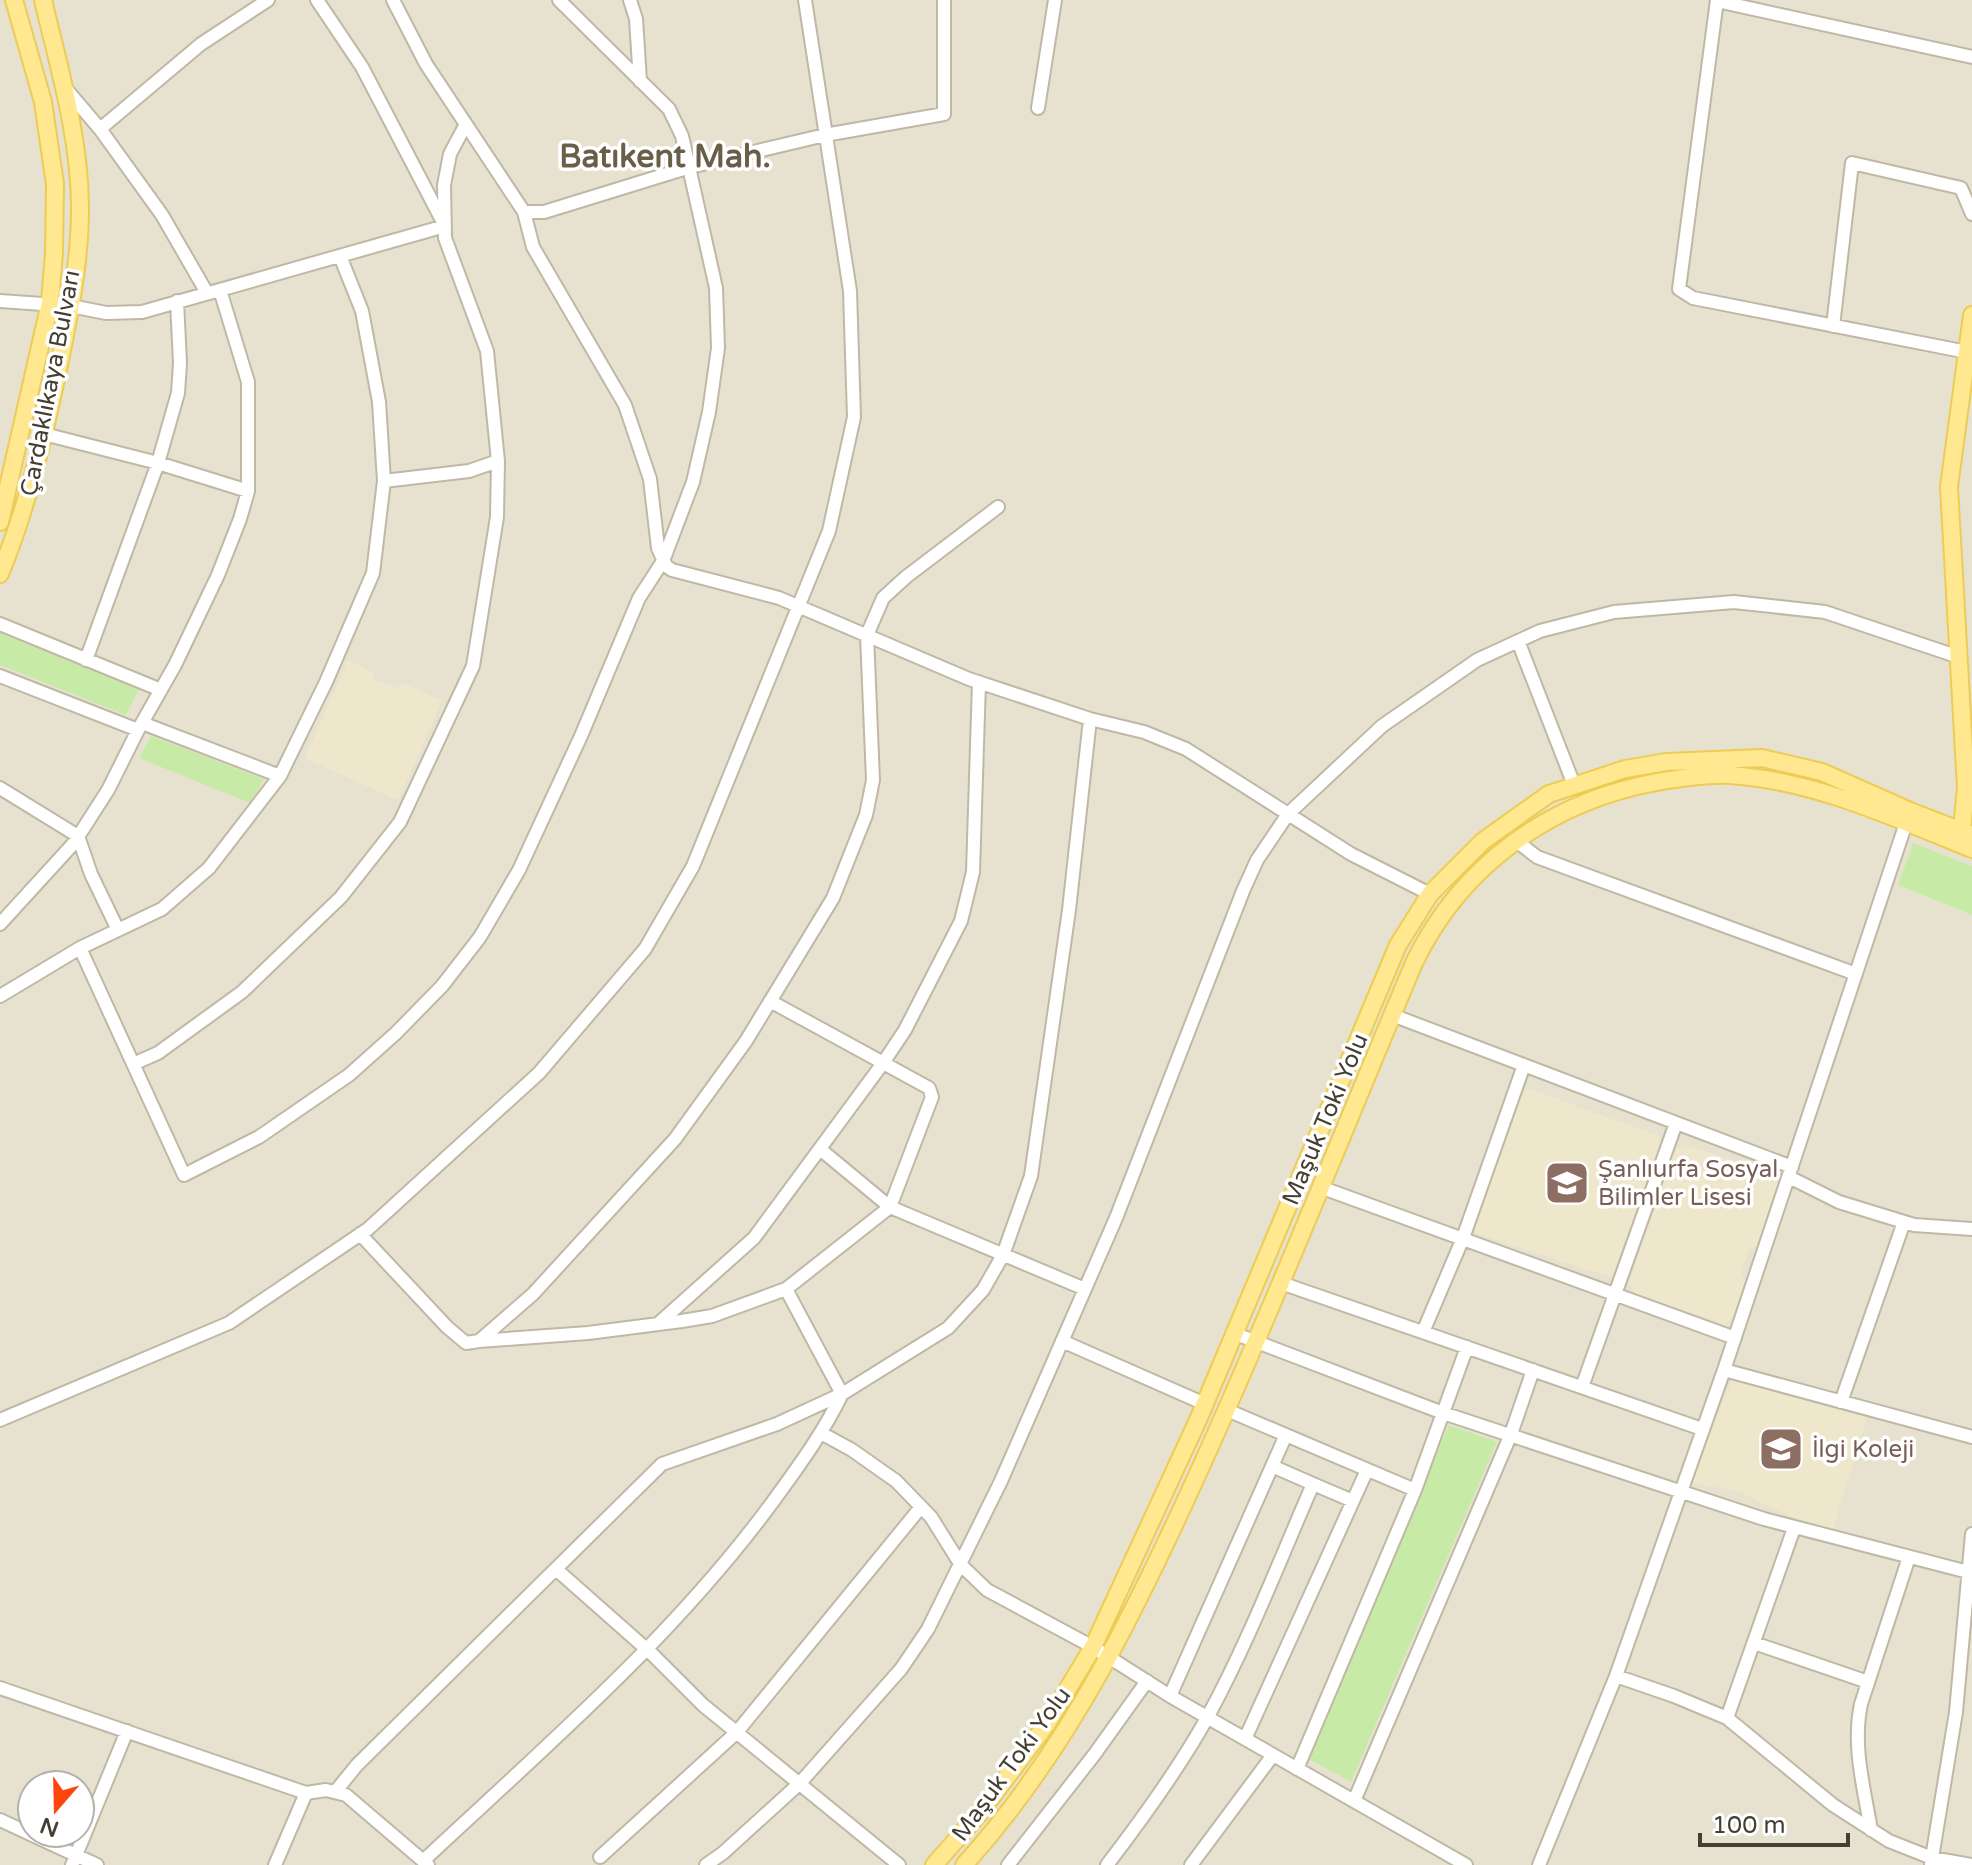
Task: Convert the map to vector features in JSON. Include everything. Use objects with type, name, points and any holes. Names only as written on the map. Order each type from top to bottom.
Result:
[{"type":"main road","name":"Çardaklıkaya Bulvarı","points":[[1,518],[50,303],[55,184],[43,102],[14,0]]},
{"type":"main road","name":"Çardaklıkaya Bulvarı","points":[[0,574],[23,516],[44,434],[71,306],[80,209],[74,134],[43,0]]},
{"type":"main road","points":[[1969,840],[1949,487],[1972,315]]},
{"type":"main road","name":"Maşuk Toki Yolu","points":[[934,1865],[979,1814],[1046,1725],[1093,1647],[1236,1334],[1398,945],[1430,894],[1483,841],[1549,794],[1625,769],[1666,762],[1762,758],[1822,772],[1908,817],[1969,840]]},
{"type":"main road","points":[[964,1865],[994,1832],[1084,1703],[1152,1574],[1257,1342],[1427,937],[1475,874],[1515,840],[1571,807],[1622,788],[1684,777],[1729,775],[1798,786],[1908,817]]},
{"type":"street","points":[[100,129],[201,44],[268,0]]},
{"type":"street","points":[[317,0],[362,67],[445,226]]},
{"type":"street","points":[[393,0],[426,64],[524,212],[533,247],[625,405],[650,479],[656,537],[663,561],[672,570],[779,598],[979,682],[1090,719],[1144,732],[1186,749],[1351,854],[1430,894]]},
{"type":"street","points":[[80,948],[184,1175],[259,1137],[349,1075],[396,1033],[442,986],[480,937],[519,870],[581,736],[639,598],[663,561],[693,482],[709,412],[718,348],[716,288],[682,136],[669,109],[559,0]]},
{"type":"street","points":[[630,0],[636,19],[640,81]]},
{"type":"street","points":[[0,1420],[229,1323],[360,1234],[539,1073],[645,949],[693,866],[829,531],[854,417],[850,291],[805,0]]},
{"type":"street","points":[[524,212],[544,212],[690,167],[825,135],[944,114],[944,0]]},
{"type":"street","points":[[1038,108],[1055,0]]},
{"type":"street","points":[[1967,352],[1693,298],[1679,289],[1717,0],[1972,57]]},
{"type":"street","points":[[0,924],[78,836],[108,790],[218,575],[248,491],[248,382],[213,292],[100,129],[62,84]]},
{"type":"street","points":[[133,1064],[158,1053],[242,992],[341,897],[400,822],[473,666],[497,517],[498,461],[487,351],[445,238],[444,185],[450,154],[466,124]]},
{"type":"street","points":[[1833,326],[1852,163],[1961,188],[1972,214]]},
{"type":"street","points":[[0,301],[50,303],[106,313],[142,312],[445,226]]},
{"type":"street","points":[[0,996],[80,948],[162,909],[209,868],[280,776],[326,682],[373,573],[384,481],[379,402],[362,311],[340,256]]},
{"type":"street","points":[[86,660],[158,463],[178,393],[177,301]]},
{"type":"street","points":[[44,434],[158,463],[248,491]]},
{"type":"street","points":[[384,481],[469,471],[498,461]]},
{"type":"street","points":[[479,1341],[533,1294],[675,1139],[746,1041],[833,898],[866,815],[873,780],[867,635],[883,598],[998,507]]},
{"type":"street","points":[[706,1865],[800,1783],[901,1669],[928,1629],[1001,1481],[1116,1218],[1243,891],[1257,860],[1288,814],[1382,726],[1477,660],[1540,631],[1614,612],[1734,602],[1825,612],[1959,657]]},
{"type":"street","points":[[0,624],[161,690]]},
{"type":"street","points":[[1518,641],[1574,785]]},
{"type":"street","points":[[0,676],[280,776]]},
{"type":"street","points":[[659,1323],[754,1238],[905,1030],[961,921],[973,872],[979,682]]},
{"type":"street","points":[[335,1792],[357,1765],[662,1464],[777,1424],[842,1394],[948,1328],[983,1290],[1003,1255],[1031,1176],[1069,910],[1090,719]]},
{"type":"street","points":[[0,788],[78,836],[91,874],[118,930]]},
{"type":"street","points":[[1539,1865],[1616,1676],[1724,1370],[1908,817]]},
{"type":"street","points":[[1515,840],[1537,857],[1856,974]]},
{"type":"street","points":[[360,1234],[447,1327],[466,1343],[588,1333],[712,1316],[786,1289],[890,1207],[932,1097],[929,1088],[770,1001]]},
{"type":"street","points":[[1392,1015],[1676,1123],[1790,1172],[1839,1202],[1914,1225],[1972,1229]]},
{"type":"street","points":[[1423,1332],[1463,1238],[1524,1065]]},
{"type":"street","points":[[1582,1387],[1676,1123]]},
{"type":"street","points":[[820,1149],[890,1207],[1085,1289]]},
{"type":"street","points":[[1320,1187],[1735,1338]]},
{"type":"street","points":[[1841,1402],[1904,1222]]},
{"type":"street","points":[[1281,1283],[1702,1429]]},
{"type":"street","points":[[786,1289],[842,1394]]},
{"type":"street","points":[[1236,1334],[1443,1413],[1681,1492],[1794,1528],[1971,1573]]},
{"type":"street","points":[[1062,1341],[1205,1404]]},
{"type":"street","points":[[1297,1769],[1415,1490],[1467,1347]]},
{"type":"street","points":[[1354,1801],[1511,1434],[1533,1370]]},
{"type":"street","points":[[1724,1370],[1972,1437]]},
{"type":"street","points":[[0,1688],[306,1793],[326,1790],[346,1795],[426,1862],[647,1650],[744,1542],[821,1433],[842,1394]]},
{"type":"street","points":[[1227,1410],[1415,1490]]},
{"type":"street","points":[[821,1433],[896,1481],[931,1517],[961,1565],[987,1590],[1093,1647],[1170,1696],[1466,1865]]},
{"type":"street","points":[[1170,1696],[1285,1437]]},
{"type":"street","points":[[1272,1466],[1353,1501]]},
{"type":"street","points":[[1245,1739],[1367,1470]]},
{"type":"street","points":[[1107,1865],[1159,1796],[1207,1717],[1313,1484]]},
{"type":"street","points":[[600,1857],[737,1732],[921,1507]]},
{"type":"street","points":[[1727,1718],[1794,1528]]},
{"type":"street","points":[[1931,1861],[1956,1712],[1971,1573],[1972,1534]]},
{"type":"street","points":[[1871,1830],[1856,1726],[1909,1557]]},
{"type":"street","points":[[557,1570],[703,1705],[899,1865]]},
{"type":"street","points":[[1754,1643],[1868,1682]]},
{"type":"street","points":[[1616,1676],[1727,1718],[1833,1805],[1889,1841],[1931,1861],[1972,1865]]},
{"type":"street","points":[[1008,1865],[1147,1681]]},
{"type":"street","points":[[74,1860],[127,1731]]},
{"type":"street","points":[[1191,1865],[1273,1755]]},
{"type":"street","points":[[275,1865],[306,1793]]},
{"type":"street","points":[[0,1820],[74,1860],[97,1865]]},
{"type":"shaded area","points":[[0,0],[1972,0],[1972,1865],[0,1865]]},
{"type":"shaded area","points":[[348,660],[371,671],[375,680],[397,688],[405,684],[442,701],[398,800],[305,758]]},
{"type":"shaded area","name":"Şanlıurfa Sosyal Bilimler Lisesi","points":[[1529,1089],[1659,1136],[1660,1144],[1612,1277],[1477,1234],[1473,1222],[1519,1092]]},
{"type":"shaded area","points":[[1683,1144],[1776,1175],[1780,1183],[1760,1244],[1749,1250],[1741,1272],[1745,1281],[1734,1317],[1725,1324],[1635,1294],[1629,1283],[1675,1150]]},
{"type":"shaded area","name":"İlgi Koleji","points":[[1734,1374],[1867,1417],[1831,1535],[1739,1492],[1692,1482]]},
{"type":"green space","points":[[0,633],[139,689],[126,715],[0,665]]},
{"type":"green space","points":[[151,736],[264,779],[250,803],[139,758]]},
{"type":"green space","points":[[1913,843],[1972,866],[1972,915],[1898,885]]},
{"type":"green space","points":[[1449,1425],[1497,1442],[1351,1782],[1307,1758]]},
{"type":"place","name":"Şanlıurfa Sosyal Bilimler Lisesi","points":[[1567,1183]]},
{"type":"place","name":"İlgi Koleji","points":[[1781,1449]]},
{"type":"district","name":"Batıkent Mah.","points":[[665,156]]}]
